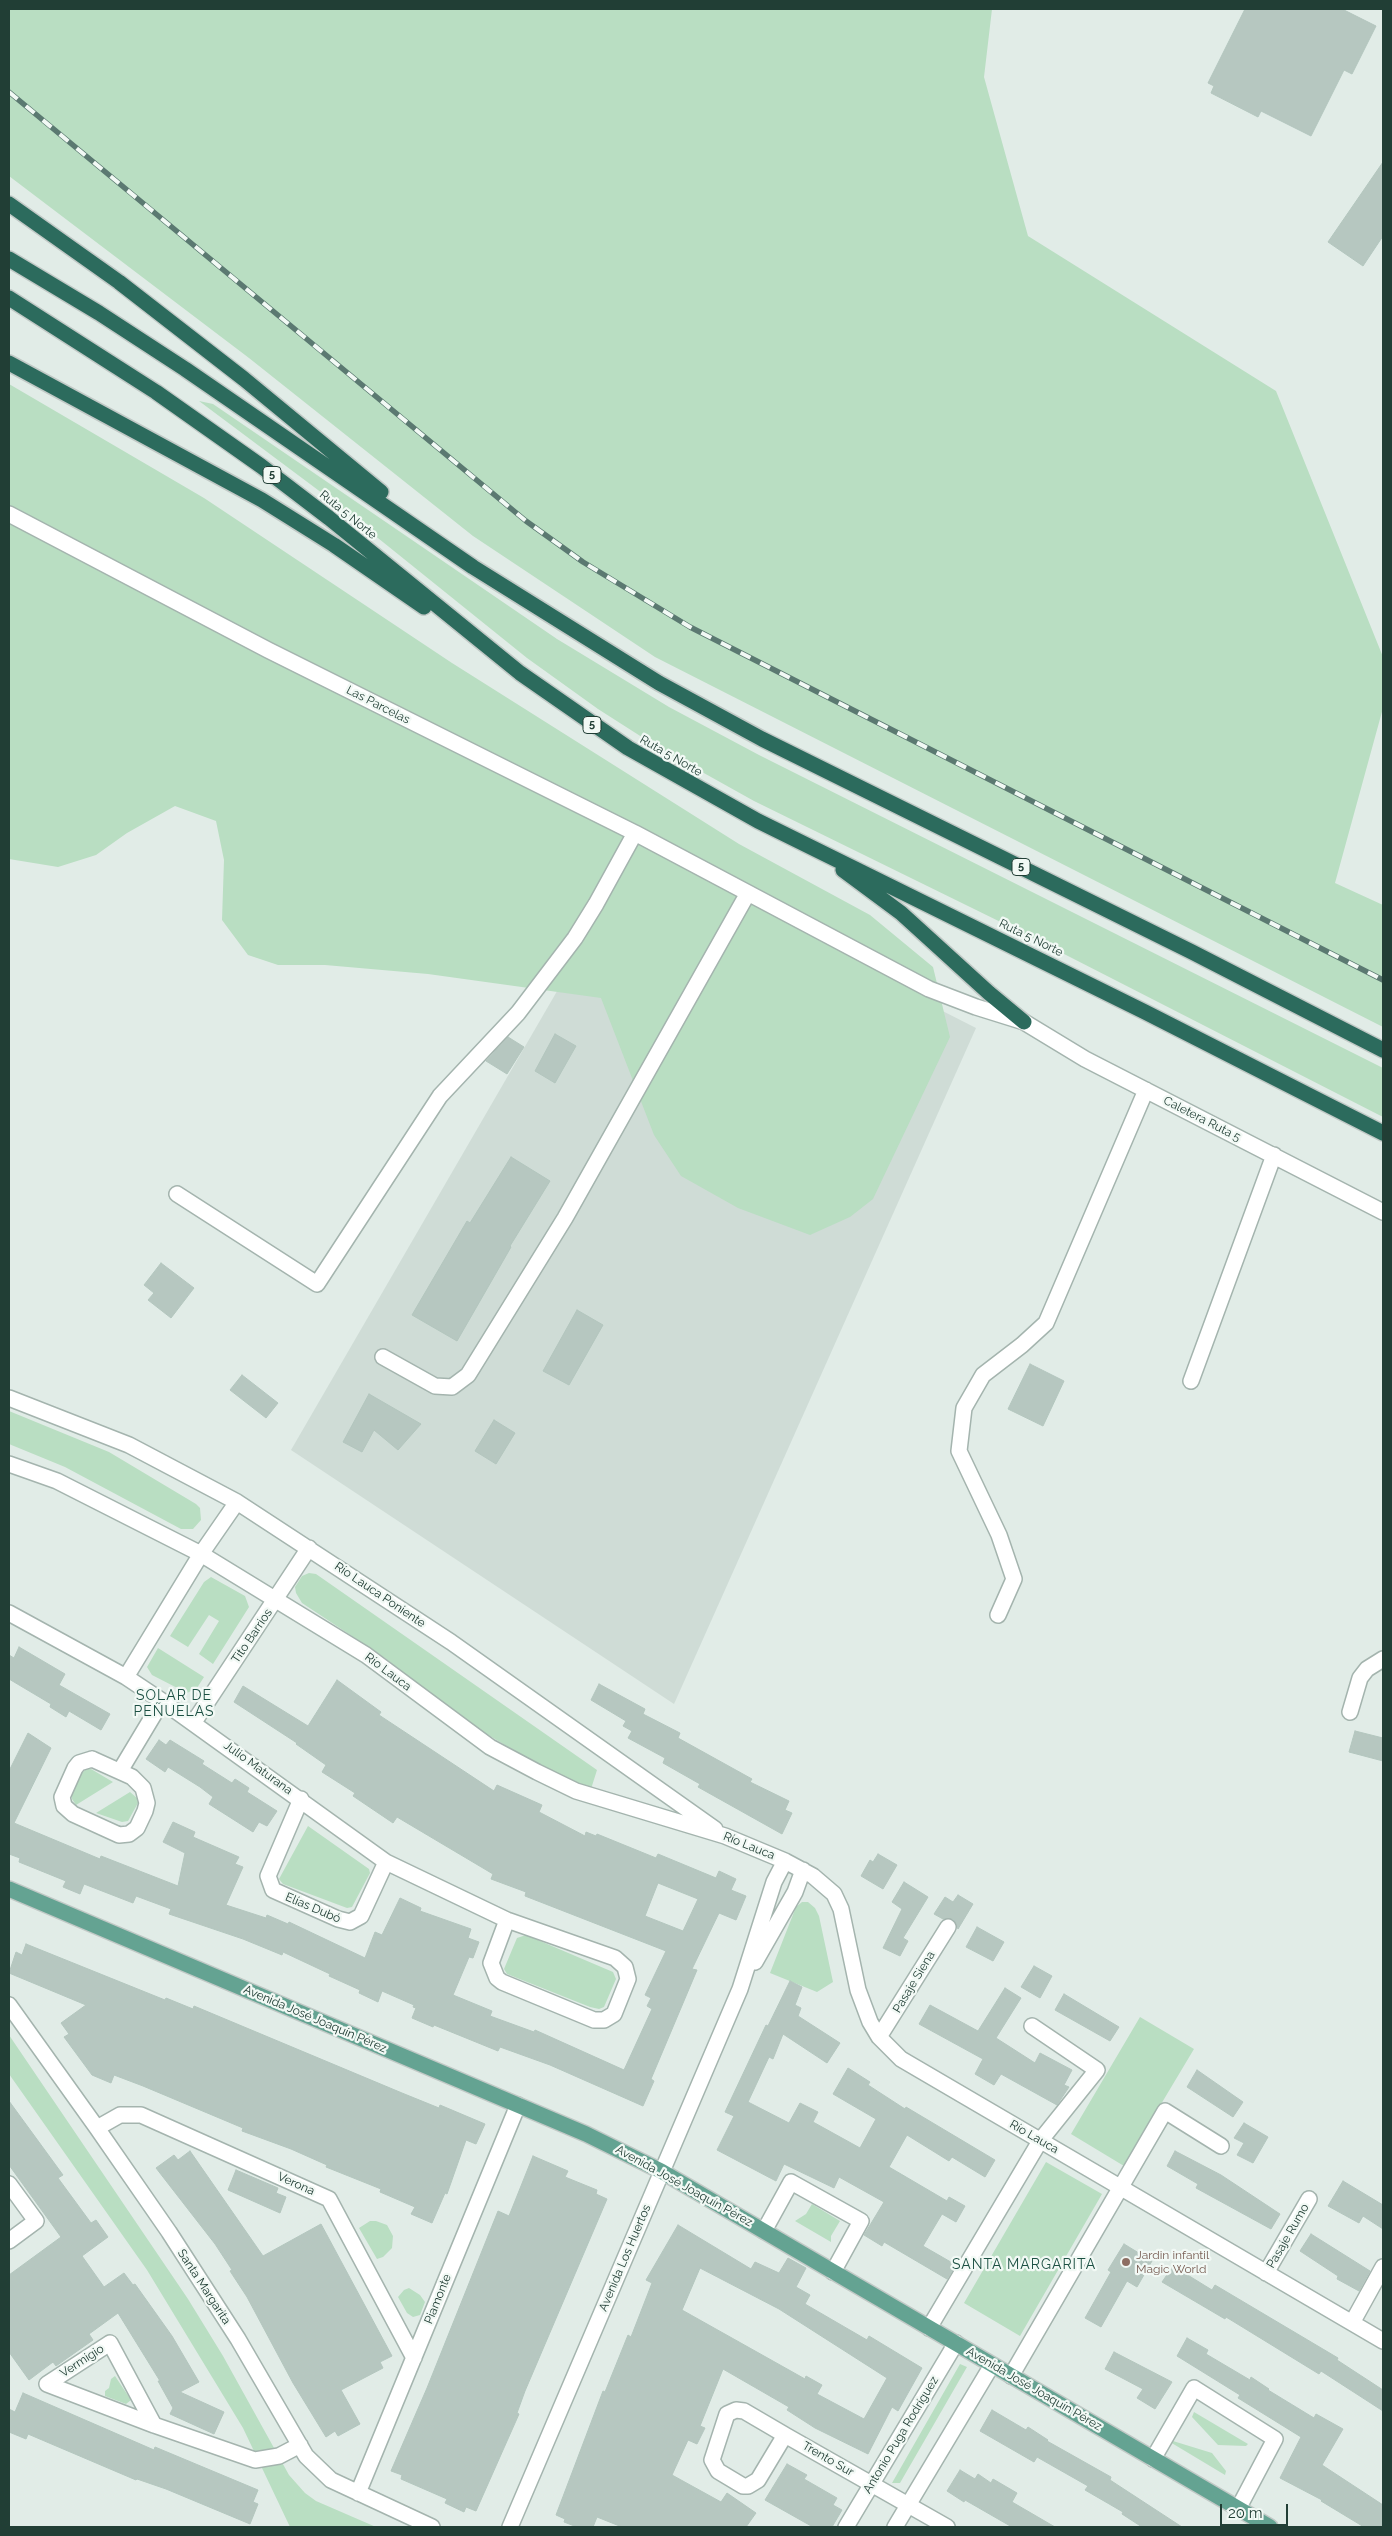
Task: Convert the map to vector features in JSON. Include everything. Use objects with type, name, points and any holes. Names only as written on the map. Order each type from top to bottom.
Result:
[{"type":"highway","points":[[9,204],[82,254],[244,379],[473,567]]},
{"type":"highway","name":"5","points":[[9,260],[99,313],[185,368],[473,567],[594,645],[729,722],[1192,952],[1383,1050]]},
{"type":"highway","name":"Ruta 5 Norte","points":[[9,298],[156,392],[261,466],[329,518],[520,673],[628,748],[718,800],[1145,1012],[1383,1133]]},
{"type":"highway","points":[[9,363],[262,500],[334,545],[520,673]]},
{"type":"highway","points":[[794,838],[846,872],[901,913],[989,993],[1024,1022]]},
{"type":"main road","name":"Avenida José Joaquín Pérez","points":[[9,1889],[586,2134],[662,2171],[1270,2527]]},
{"type":"street","name":"Las Parcelas","points":[[9,514],[268,650],[635,833],[929,988],[976,1007],[1024,1022]]},
{"type":"street","points":[[177,1194],[317,1284],[440,1096],[518,1014],[564,953],[596,904],[635,833]]},
{"type":"street","points":[[382,1357],[434,1386],[452,1386],[468,1375],[565,1218],[748,893]]},
{"type":"street","name":"Caletera Ruta 5","points":[[1024,1022],[1085,1059],[1383,1212]]},
{"type":"street","points":[[998,1614],[1014,1579],[999,1535],[959,1451],[964,1408],[983,1375],[1022,1345],[1046,1323],[1146,1090]]},
{"type":"street","points":[[1191,1382],[1274,1155]]},
{"type":"street","name":"Río Lauca Poniente","points":[[9,1398],[129,1445],[237,1502],[450,1642],[725,1836]]},
{"type":"street","name":"Río Lauca","points":[[9,1464],[65,1485],[201,1554],[366,1655],[490,1747],[537,1772],[576,1791],[725,1836],[785,1860],[804,1870],[824,1884],[834,1894],[841,1909],[863,2006],[879,2037],[901,2059],[1383,2341]]},
{"type":"street","points":[[126,1677],[201,1554],[237,1502]]},
{"type":"street","name":"Tito Barrios","points":[[194,1722],[309,1548]]},
{"type":"street","name":"Julio Maturana","points":[[9,1613],[126,1677],[194,1722],[386,1862],[507,1920],[621,1962],[625,1967],[628,1979],[614,2014],[604,2020],[594,2020],[497,1978],[491,1963],[507,1920]]},
{"type":"street","points":[[1350,1712],[1360,1678],[1367,1669],[1383,1659]]},
{"type":"street","points":[[120,1771],[162,1701]]},
{"type":"street","points":[[92,1759],[98,1760],[120,1771],[138,1782],[146,1795],[145,1811],[137,1828],[129,1834],[118,1835],[72,1814],[64,1806],[62,1797],[80,1763],[92,1759]]},
{"type":"street","name":"Elías Dubó","points":[[301,1799],[268,1876],[273,1890],[338,1919],[350,1922],[362,1916],[386,1862]]},
{"type":"street","name":"Avenida Los Huertos","points":[[510,2527],[740,1989],[774,1882],[785,1860]]},
{"type":"street","name":"Avenida Los Huertos","points":[[740,1989],[795,1892],[804,1870]]},
{"type":"street","name":"Pasaje Siena","points":[[879,2037],[948,1927]]},
{"type":"street","name":"Santa Margarita","points":[[9,2005],[97,2128],[232,2330],[306,2456],[322,2474],[432,2527]]},
{"type":"street","points":[[929,2328],[1040,2141],[1097,2070],[1032,2026]]},
{"type":"street","name":"Piamonte","points":[[358,2493],[518,2105]]},
{"type":"street","points":[[1011,2376],[1165,2111],[1221,2146]]},
{"type":"street","name":"Verona","points":[[97,2128],[120,2115],[141,2115],[329,2199],[414,2358]]},
{"type":"street","points":[[764,2231],[791,2182],[861,2221],[833,2272]]},
{"type":"street","points":[[9,2184],[36,2221],[9,2241]]},
{"type":"street","name":"Pasaje Rumo","points":[[1266,2273],[1309,2199]]},
{"type":"street","points":[[1352,2323],[1383,2267]]},
{"type":"street","name":"Vermigio","points":[[154,2425],[110,2343],[47,2384],[154,2425],[255,2460],[280,2456],[300,2445]]},
{"type":"street","name":"Antonio Puga Rodríguez","points":[[846,2527],[956,2343]]},
{"type":"street","points":[[895,2527],[992,2365]]},
{"type":"street","points":[[1153,2459],[1194,2388],[1275,2439],[1238,2509]]},
{"type":"street","name":"Trento Sur","points":[[785,2435],[758,2480],[752,2484],[743,2486],[718,2471],[713,2464],[712,2456],[728,2414],[731,2411],[744,2411],[947,2527]]},
{"type":"shaded area","points":[[636,855],[976,1028],[674,1704],[291,1450]]},
{"type":"green space","points":[[9,9],[992,9],[984,77],[1028,236],[1276,391],[1383,657],[1383,708],[1335,883],[1383,905],[1383,1027],[655,657],[473,536],[249,358],[9,176]]},
{"type":"green space","points":[[9,384],[204,498],[452,663],[739,844],[870,915],[933,967],[950,1037],[873,1199],[850,1217],[810,1235],[738,1208],[681,1176],[654,1135],[601,998],[428,974],[325,965],[278,965],[248,955],[222,920],[224,860],[216,821],[175,806],[127,833],[96,855],[58,867],[9,859]]},
{"type":"green space","points":[[199,401],[213,404],[557,639],[669,707],[759,755],[1383,1068],[1383,1117],[1023,933],[754,801],[659,748],[598,709],[527,658],[322,493]]},
{"type":"green space","points":[[9,1411],[109,1452],[196,1504],[200,1508],[201,1520],[193,1529],[181,1529],[65,1467],[9,1444]]},
{"type":"green space","points":[[309,1573],[316,1574],[597,1770],[591,1789],[547,1770],[463,1720],[385,1658],[302,1603],[295,1587],[302,1576]]},
{"type":"green space","points":[[211,1577],[245,1596],[249,1607],[213,1664],[199,1654],[219,1621],[209,1615],[188,1647],[170,1636],[204,1582]]},
{"type":"green space","points":[[158,1648],[204,1677],[197,1688],[187,1693],[152,1675],[147,1667]]},
{"type":"green space","points":[[86,1769],[91,1769],[113,1782],[76,1805],[72,1799],[72,1792]]},
{"type":"green space","points":[[130,1792],[137,1798],[138,1803],[128,1821],[122,1822],[96,1813]]},
{"type":"green space","points":[[308,1826],[369,1869],[370,1873],[352,1907],[347,1908],[283,1884],[279,1879]]},
{"type":"green space","points":[[802,1902],[808,1902],[815,1908],[819,1916],[833,1982],[817,1992],[770,1973],[796,1907]]},
{"type":"green space","points":[[526,1935],[613,1972],[616,1979],[604,2007],[599,2009],[590,2007],[507,1974],[504,1969],[517,1938]]},
{"type":"green space","points":[[1140,2017],[1194,2049],[1124,2166],[1071,2134]]},
{"type":"green space","points":[[9,2035],[188,2299],[223,2356],[289,2475],[305,2493],[316,2501],[376,2527],[290,2527],[243,2428],[147,2270],[9,2074]]},
{"type":"green space","points":[[1046,2162],[1102,2194],[1020,2336],[964,2303]]},
{"type":"green space","points":[[812,2204],[840,2221],[831,2236],[831,2242],[795,2221],[806,2214]]},
{"type":"green space","points":[[370,2221],[387,2225],[393,2236],[392,2248],[383,2257],[377,2259],[359,2228]]},
{"type":"green space","points":[[409,2288],[420,2295],[425,2302],[420,2315],[413,2317],[407,2313],[398,2297],[404,2290]]},
{"type":"green space","points":[[960,2364],[967,2367],[900,2483],[892,2483]]},
{"type":"green space","points":[[115,2376],[131,2400],[126,2404],[105,2396],[105,2391],[109,2388],[111,2379]]},
{"type":"green space","points":[[1194,2412],[1248,2444],[1246,2446],[1218,2445],[1192,2417]]},
{"type":"green space","points":[[1173,2441],[1212,2453],[1226,2471],[1225,2475],[1170,2442]]},
{"type":"building","points":[[1245,9],[1342,9],[1376,26],[1352,74],[1344,70],[1311,136],[1261,111],[1258,117],[1211,93],[1214,86],[1208,83]]},
{"type":"building","points":[[1383,162],[1383,236],[1363,266],[1328,242]]},
{"type":"building","points":[[555,1034],[576,1046],[555,1083],[535,1071]]},
{"type":"building","points":[[508,1037],[524,1047],[507,1074],[486,1061]]},
{"type":"building","points":[[511,1157],[550,1181],[510,1246],[457,1341],[412,1315],[467,1221],[470,1223]]},
{"type":"building","points":[[161,1263],[194,1288],[171,1318],[148,1300],[154,1293],[144,1285]]},
{"type":"building","points":[[577,1310],[603,1325],[569,1385],[543,1371]]},
{"type":"building","points":[[1030,1364],[1064,1381],[1043,1426],[1008,1409]]},
{"type":"building","points":[[242,1375],[278,1403],[266,1418],[230,1390]]},
{"type":"building","points":[[369,1394],[421,1424],[398,1450],[374,1430],[362,1452],[343,1442]]},
{"type":"building","points":[[494,1420],[515,1433],[496,1464],[475,1451]]},
{"type":"building","points":[[19,1647],[65,1674],[59,1685],[110,1714],[101,1730],[69,1711],[66,1717],[50,1707],[51,1704],[9,1679],[9,1655],[14,1658]]},
{"type":"building","points":[[337,1680],[381,1712],[379,1715],[494,1791],[497,1785],[542,1805],[539,1812],[585,1836],[586,1832],[596,1836],[597,1834],[656,1858],[658,1854],[716,1878],[719,1871],[736,1879],[731,1890],[746,1896],[736,1920],[719,1913],[692,1969],[697,1970],[651,2079],[654,2081],[643,2106],[550,2065],[500,2047],[498,2051],[434,2025],[433,2027],[412,2018],[416,2008],[413,2007],[414,2005],[382,1991],[378,2002],[359,1993],[360,1990],[329,1976],[330,1974],[283,1952],[282,1955],[243,1939],[169,1914],[171,1909],[136,1896],[133,1903],[84,1884],[80,1894],[63,1887],[66,1881],[19,1862],[20,1858],[9,1854],[9,1771],[28,1733],[51,1748],[14,1823],[100,1859],[101,1856],[178,1886],[185,1853],[163,1842],[173,1822],[195,1832],[193,1837],[239,1857],[235,1864],[243,1867],[226,1905],[266,1918],[267,1915],[288,1924],[289,1922],[365,1958],[375,1932],[382,1935],[400,1898],[421,1908],[420,1911],[471,1929],[468,1938],[479,1942],[473,1958],[469,1957],[453,1995],[492,2011],[490,2016],[534,2032],[535,2030],[624,2070],[652,2009],[647,2006],[651,1998],[645,1995],[666,1951],[525,1896],[526,1892],[491,1879],[493,1874],[397,1817],[393,1823],[353,1796],[355,1793],[322,1772],[326,1765],[297,1743],[234,1702],[243,1686],[308,1726]],"holes":[[[658,1883],[698,1899],[683,1931],[645,1916]]]},
{"type":"building","points":[[599,1684],[645,1709],[643,1714],[680,1733],[678,1738],[752,1779],[750,1782],[789,1801],[785,1810],[792,1813],[782,1834],[698,1787],[700,1784],[663,1763],[665,1758],[628,1738],[632,1731],[623,1726],[626,1721],[591,1700]]},
{"type":"building","points":[[1355,1731],[1383,1738],[1383,1761],[1349,1752]]},
{"type":"building","points":[[159,1740],[166,1745],[170,1740],[204,1761],[202,1764],[232,1783],[235,1779],[249,1788],[247,1792],[277,1811],[267,1826],[259,1822],[253,1832],[209,1804],[213,1797],[200,1787],[168,1767],[165,1772],[146,1759]]},
{"type":"building","points":[[878,1854],[897,1865],[883,1889],[861,1876],[870,1860],[873,1862]]},
{"type":"building","points":[[904,1882],[928,1897],[903,1938],[908,1941],[900,1956],[883,1948],[902,1909],[892,1902]]},
{"type":"building","points":[[958,1895],[973,1904],[958,1929],[953,1919],[943,1919],[934,1914],[945,1897],[953,1902]]},
{"type":"building","points":[[977,1927],[1004,1942],[993,1961],[966,1947]]},
{"type":"building","points":[[26,1944],[165,2000],[166,1998],[193,2009],[194,2006],[402,2093],[439,2108],[440,2105],[485,2124],[476,2144],[466,2140],[447,2194],[445,2193],[432,2223],[411,2214],[415,2207],[380,2192],[381,2189],[326,2167],[327,2165],[291,2149],[242,2131],[243,2128],[114,2075],[111,2083],[92,2075],[64,2037],[69,2034],[61,2023],[86,2005],[9,1973],[16,1952],[22,1955]]},
{"type":"building","points":[[1034,1966],[1052,1976],[1040,1998],[1021,1987]]},
{"type":"building","points":[[790,1981],[802,1987],[795,2005],[801,2008],[798,2016],[840,2043],[827,2063],[783,2034],[773,2059],[769,2057],[748,2102],[789,2123],[800,2103],[818,2112],[813,2122],[860,2148],[876,2119],[833,2094],[848,2068],[870,2082],[868,2085],[905,2109],[906,2107],[995,2160],[985,2177],[952,2157],[949,2161],[907,2135],[889,2167],[947,2201],[949,2197],[965,2206],[956,2222],[942,2214],[923,2246],[956,2265],[947,2279],[884,2242],[882,2246],[864,2235],[884,2202],[839,2177],[834,2188],[784,2164],[776,2181],[717,2150],[734,2116],[725,2112],[766,2025],[768,2026]]},
{"type":"building","points":[[1005,1988],[1021,1998],[996,2038],[1035,2063],[1040,2053],[1072,2070],[1064,2085],[1069,2087],[1057,2105],[1001,2074],[994,2085],[975,2074],[983,2059],[919,2024],[930,2005],[978,2031]]},
{"type":"building","points":[[1064,1994],[1119,2027],[1110,2041],[1055,2010]]},
{"type":"building","points":[[1197,2070],[1243,2102],[1233,2117],[1187,2087]]},
{"type":"building","points":[[9,2101],[63,2175],[58,2178],[91,2223],[96,2220],[108,2237],[82,2256],[104,2287],[124,2273],[133,2285],[135,2284],[172,2336],[199,2382],[180,2392],[224,2412],[214,2434],[170,2414],[173,2408],[158,2381],[160,2381],[118,2313],[89,2334],[93,2340],[56,2366],[53,2362],[29,2380],[9,2352],[9,2275],[61,2237],[9,2165]]},
{"type":"building","points":[[1244,2123],[1268,2137],[1253,2163],[1237,2155],[1244,2143],[1234,2138]]},
{"type":"building","points":[[190,2151],[263,2256],[321,2224],[392,2356],[380,2362],[383,2368],[341,2390],[360,2424],[338,2436],[335,2431],[326,2437],[293,2383],[247,2297],[230,2271],[232,2270],[215,2244],[156,2168],[174,2155],[178,2160]]},
{"type":"building","points":[[1175,2151],[1221,2175],[1280,2214],[1271,2229],[1196,2188],[1198,2184],[1167,2166]]},
{"type":"building","points":[[533,2156],[568,2171],[565,2177],[597,2190],[596,2194],[607,2199],[525,2391],[517,2413],[519,2414],[476,2511],[466,2507],[464,2512],[445,2503],[447,2499],[401,2479],[402,2475],[391,2471],[427,2388],[498,2211],[509,2216]]},
{"type":"building","points":[[236,2170],[278,2188],[276,2193],[286,2197],[280,2213],[228,2190]]},
{"type":"building","points":[[1343,2181],[1383,2205],[1383,2229],[1363,2216],[1359,2223],[1328,2206]]},
{"type":"building","points":[[678,2225],[751,2269],[755,2262],[779,2273],[788,2258],[806,2268],[796,2287],[810,2295],[805,2304],[867,2340],[869,2336],[922,2368],[898,2411],[892,2407],[868,2454],[815,2428],[787,2410],[789,2407],[723,2369],[700,2426],[705,2428],[697,2444],[688,2440],[672,2475],[721,2502],[727,2493],[756,2513],[746,2527],[622,2527],[597,2517],[593,2527],[577,2527],[564,2522],[565,2519],[556,2515],[603,2391],[605,2392],[628,2335],[631,2337],[652,2283],[646,2280]],"holes":[[[700,2268],[779,2309],[887,2378],[864,2419],[817,2394],[822,2385],[806,2376],[805,2379],[682,2310]]]},
{"type":"building","points":[[1311,2234],[1370,2271],[1359,2291],[1337,2279],[1338,2276],[1300,2251]]},
{"type":"building","points":[[1124,2244],[1152,2261],[1137,2287],[1127,2281],[1101,2327],[1085,2318],[1111,2272],[1108,2270]]},
{"type":"building","points":[[1173,2266],[1212,2290],[1215,2285],[1338,2358],[1337,2360],[1383,2390],[1383,2411],[1321,2371],[1319,2374],[1226,2317],[1225,2319],[1162,2282]]},
{"type":"building","points":[[1187,2338],[1208,2350],[1206,2354],[1250,2380],[1251,2377],[1268,2390],[1314,2418],[1316,2414],[1343,2429],[1322,2465],[1383,2505],[1383,2527],[1364,2527],[1322,2500],[1280,2478],[1301,2437],[1238,2398],[1240,2395],[1177,2356]]},
{"type":"building","points":[[1114,2352],[1172,2382],[1155,2409],[1137,2398],[1143,2389],[1105,2369]]},
{"type":"building","points":[[23,2393],[154,2450],[155,2447],[258,2490],[253,2502],[258,2504],[250,2524],[166,2489],[136,2480],[28,2434],[26,2439],[9,2432],[9,2409],[15,2412]]},
{"type":"building","points":[[992,2410],[1026,2430],[1028,2427],[1047,2441],[1111,2477],[1110,2480],[1182,2527],[1142,2527],[1122,2514],[1123,2512],[1085,2490],[1088,2486],[1037,2457],[1034,2462],[980,2431]]},
{"type":"building","points":[[787,2464],[807,2475],[804,2479],[837,2498],[833,2505],[842,2510],[832,2527],[813,2527],[765,2500]]},
{"type":"building","points":[[960,2470],[975,2479],[978,2474],[991,2483],[993,2479],[1017,2493],[1012,2502],[1055,2527],[1012,2527],[965,2500],[964,2502],[947,2491]]},
{"type":"railway","points":[[9,92],[526,521],[583,562],[690,627],[1383,980]]},
{"type":"place","name":"Jardin infantil Magic World","points":[[1126,2262]]},
{"type":"district","name":"SOLAR DE PEÑUELAS","points":[[174,1704]]},
{"type":"district","name":"SANTA MARGARITA","points":[[1024,2265]]}]
